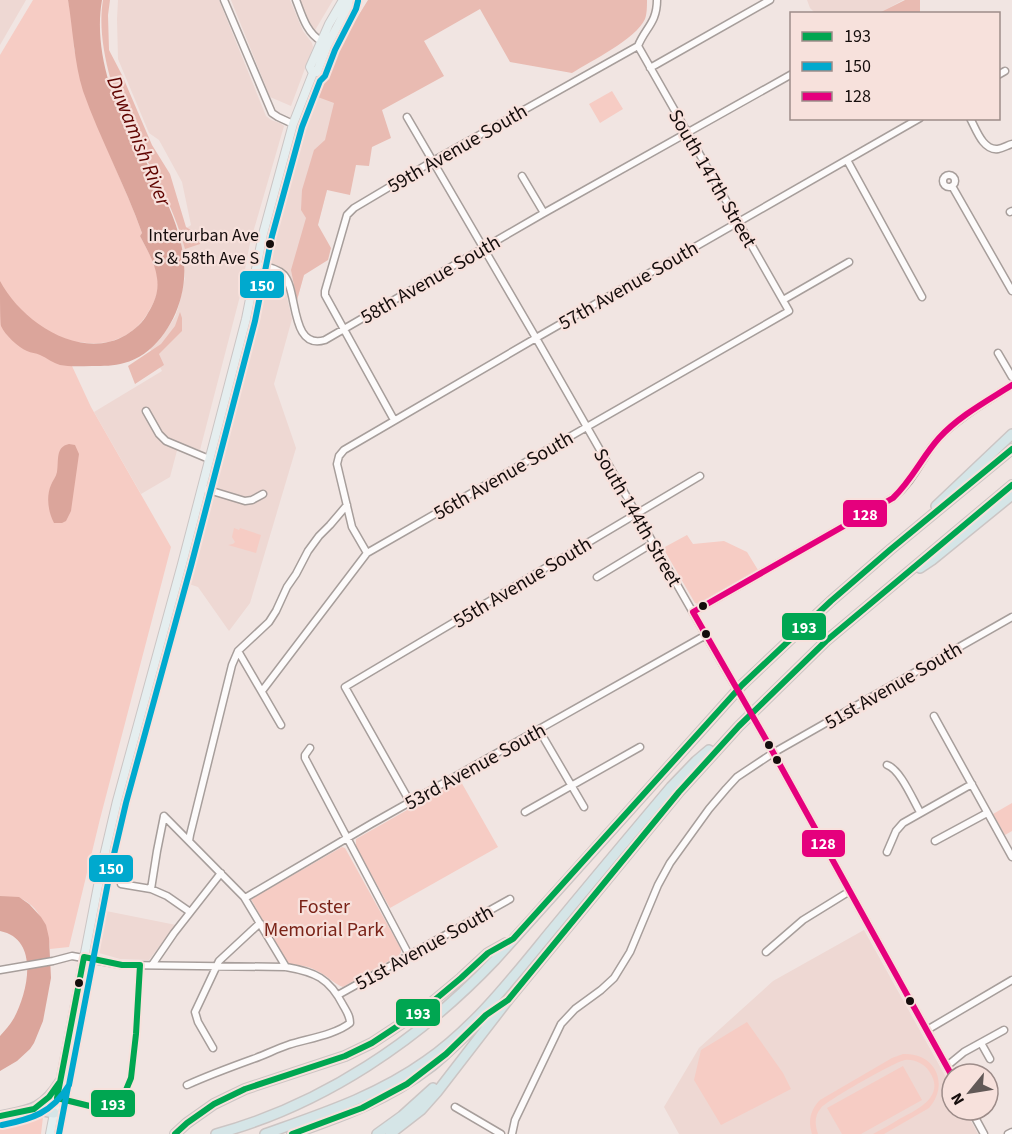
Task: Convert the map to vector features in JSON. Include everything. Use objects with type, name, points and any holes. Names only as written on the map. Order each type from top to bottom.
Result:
[{"type":"highway","points":[[216,1134],[290,1107],[335,1085],[403,1042],[454,1000],[513,939],[742,685],[891,549],[1012,434]]},
{"type":"highway","points":[[891,549],[1012,449]]},
{"type":"highway","points":[[390,1134],[421,1110],[437,1092],[508,1000],[679,792],[739,726],[826,640],[1012,485]]},
{"type":"highway","points":[[880,594],[932,560],[1012,495]]},
{"type":"highway","points":[[265,1134],[368,1096],[419,1066],[446,1046],[472,1022],[531,956],[671,787],[696,761],[739,726]]},
{"type":"highway","points":[[175,1134],[214,1104],[245,1089],[345,1056],[372,1044],[425,1008],[488,953],[513,939]]},
{"type":"highway","points":[[292,1134],[362,1108],[407,1084],[446,1054],[486,1015],[508,1000]]},
{"type":"highway","points":[[377,1134],[414,1106],[459,1062]]},
{"type":"highway","points":[[34,1109],[49,1097],[60,1082]]},
{"type":"highway","points":[[0,1116],[34,1109],[54,1113]]},
{"type":"main road","points":[[313,73],[310,67],[329,24],[343,0]]},
{"type":"main road","points":[[50,1134],[102,865],[117,801],[246,319],[263,234],[293,124],[313,73],[317,72],[349,0]]},
{"type":"street","points":[[224,0],[272,113],[293,124]]},
{"type":"street","points":[[296,0],[309,30],[321,41]]},
{"type":"street","points":[[638,46],[654,20],[657,0]]},
{"type":"street","points":[[650,68],[770,0]]},
{"type":"street","name":"South 147th Street","points":[[638,46],[789,311]]},
{"type":"street","name":"59th Avenue South","points":[[344,329],[325,291],[345,219],[350,211],[433,161],[638,46]]},
{"type":"street","name":"58th Avenue South","points":[[257,265],[278,270],[286,278],[290,284],[299,327],[306,337],[315,342],[325,340],[544,213],[790,75]]},
{"type":"street","name":"South 144th Street","points":[[407,117],[764,736],[945,1062]]},
{"type":"street","name":"57th Avenue South","points":[[347,505],[337,464],[339,456],[347,447],[917,120]]},
{"type":"street","points":[[971,120],[984,143],[989,147],[996,149],[1012,144]]},
{"type":"street","points":[[847,160],[922,297]]},
{"type":"street","points":[[522,176],[544,213]]},
{"type":"street","points":[[952,186],[1012,291]]},
{"type":"street","points":[[783,300],[849,262]]},
{"type":"street","name":"56th Avenue South","points":[[262,691],[367,553],[789,311]]},
{"type":"street","points":[[344,329],[394,420]]},
{"type":"street","points":[[998,353],[1012,377]]},
{"type":"street","points":[[693,612],[893,498],[904,489],[933,445],[944,434],[957,422],[1012,385]]},
{"type":"street","points":[[146,411],[159,434],[166,441],[209,459]]},
{"type":"street","name":"55th Avenue South","points":[[410,802],[345,687],[700,476]]},
{"type":"street","points":[[202,488],[245,501],[263,494]]},
{"type":"street","points":[[347,505],[352,527],[367,553]]},
{"type":"street","points":[[189,841],[232,664],[238,651],[269,622],[308,551],[347,505]]},
{"type":"street","points":[[597,577],[653,543]]},
{"type":"street","name":"51st Avenue South","points":[[512,1134],[515,1120],[561,1024],[575,1009],[614,978],[630,952],[658,885],[670,863],[726,789],[752,766],[773,753],[1012,617]]},
{"type":"street","name":"53rd Avenue South","points":[[245,898],[706,635]]},
{"type":"street","points":[[238,651],[281,725]]},
{"type":"street","points":[[934,716],[1012,857]]},
{"type":"street","points":[[539,730],[584,807]]},
{"type":"street","points":[[525,812],[640,747]]},
{"type":"street","points":[[310,748],[305,758],[409,956]]},
{"type":"street","points":[[887,765],[897,772],[920,812]]},
{"type":"street","points":[[887,852],[899,826],[972,784]]},
{"type":"street","points":[[935,841],[987,813]]},
{"type":"street","points":[[151,889],[164,816],[245,898],[286,967]]},
{"type":"street","points":[[152,965],[221,873]]},
{"type":"street","points":[[121,884],[151,889],[167,896],[190,912]]},
{"type":"street","points":[[766,952],[802,920],[850,891]]},
{"type":"street","name":"51st Avenue South","points":[[338,995],[510,899]]},
{"type":"street","points":[[213,1048],[195,1012],[222,957],[260,923]]},
{"type":"street","points":[[0,970],[72,956],[122,965],[286,967],[310,972],[326,982],[338,995],[350,1018],[350,1023],[346,1026],[286,1046],[187,1085]]},
{"type":"street","points":[[927,1030],[1012,980]]},
{"type":"street","points":[[952,1062],[964,1052],[1004,1030]]},
{"type":"street","points":[[981,1042],[990,1059]]},
{"type":"street","points":[[455,1107],[501,1134]]},
{"type":"street","points":[[1008,1134],[1012,1132]]},
{"type":"shaded area","points":[[0,0],[26,0],[0,45]]},
{"type":"shaded area","name":"Duwamish River","points":[[68,0],[102,0],[100,35],[111,88],[124,121],[172,213],[183,255],[184,276],[181,297],[168,328],[144,354],[124,363],[112,365],[64,366],[57,364],[20,347],[1,326],[0,281],[22,310],[37,323],[71,340],[90,344],[108,342],[133,330],[146,317],[157,292],[153,261],[140,236],[142,233],[135,215],[83,91]]},
{"type":"shaded area","points":[[103,0],[110,0],[109,50],[152,145],[170,174],[186,227],[197,234],[200,244],[185,249],[164,193],[124,118],[112,85],[104,50],[101,16]]},
{"type":"shaded area","points":[[118,0],[219,0],[266,116],[284,126],[250,243],[240,296],[200,450],[179,443],[170,477],[141,494],[94,412],[162,371],[150,349],[161,338],[175,317],[179,305],[185,278],[179,233],[191,225],[182,182],[159,140],[149,133],[118,59]]},
{"type":"shaded area","points":[[231,0],[290,0],[303,31],[313,47],[291,106],[270,97]]},
{"type":"shaded area","points":[[299,0],[333,0],[314,32],[308,22]]},
{"type":"shaded area","points":[[368,0],[647,0],[647,12],[640,27],[632,34],[572,73],[510,62],[480,9],[424,41],[444,76],[382,110],[391,138],[372,147],[369,166],[356,165],[350,195],[327,190],[318,225],[331,248],[328,260],[304,275],[297,300],[291,270],[306,218],[301,210],[302,190],[314,150],[325,140],[334,103],[315,96],[327,66]]},
{"type":"shaded area","points":[[807,0],[903,0],[882,12],[814,12]]},
{"type":"shaded area","points":[[905,0],[920,0],[920,12],[881,12]]},
{"type":"shaded area","points":[[327,66],[359,82],[297,300],[289,275],[269,261],[268,256],[306,112]]},
{"type":"shaded area","points":[[268,275],[283,280],[292,319],[274,384],[296,448],[250,603],[229,631],[198,587],[186,583],[264,278]]},
{"type":"shaded area","points":[[180,312],[182,331],[159,354],[164,365],[135,384],[128,366],[161,344],[175,326]]},
{"type":"shaded area","points":[[69,444],[75,445],[79,454],[71,511],[66,521],[54,523],[48,499],[51,485],[57,474],[58,455],[62,448]]},
{"type":"shaded area","points":[[0,896],[19,897],[29,904],[46,925],[51,978],[43,1021],[34,1043],[17,1061],[0,1071],[0,1036],[12,1021],[19,1007],[27,968],[26,955],[21,944],[13,936],[0,931]]},
{"type":"shaded area","points":[[101,910],[176,925],[149,960],[120,959],[99,953],[96,947]]},
{"type":"shaded area","points":[[864,930],[940,1066],[940,1122],[972,1122],[978,1134],[679,1134],[664,1107],[699,1048],[773,981]]},
{"type":"green space","points":[[33,0],[68,0],[73,26],[74,49],[101,134],[133,209],[142,233],[140,236],[156,271],[158,283],[156,297],[138,326],[121,338],[111,341],[80,342],[72,366],[91,407],[171,547],[69,947],[50,949],[48,934],[42,919],[32,906],[19,898],[0,896],[0,55]]},
{"type":"green space","points":[[612,91],[623,109],[600,123],[589,104]]},
{"type":"green space","points":[[234,528],[261,535],[256,553],[228,545],[235,542],[232,537]]},
{"type":"green space","points":[[687,535],[693,544],[724,541],[747,552],[758,570],[698,604],[695,603],[663,548]]},
{"type":"green space","name":"Foster Memorial Park","points":[[460,780],[498,847],[390,908],[356,847],[356,839]]},
{"type":"green space","points":[[1012,803],[1012,831],[1005,835],[993,814]]},
{"type":"green space","name":"Foster Memorial Park","points":[[342,847],[345,848],[401,949],[399,955],[343,987],[313,969],[287,964],[251,899]]},
{"type":"green space","points":[[747,1022],[783,1073],[791,1089],[721,1125],[694,1080],[701,1050]]},
{"type":"green space","points":[[903,1054],[924,1058],[936,1071],[938,1089],[929,1108],[884,1134],[873,1134],[922,1106],[932,1094],[934,1087],[929,1071],[918,1062],[905,1060],[847,1090],[826,1104],[816,1117],[818,1134],[812,1134],[811,1116],[820,1100],[892,1058]]},
{"type":"green space","points":[[903,1066],[922,1100],[861,1134],[842,1134],[827,1108]]},
{"type":"green space","points":[[36,1113],[43,1117],[41,1134],[0,1134],[0,1120]]},
{"type":"transit line","name":"150","points":[[2,1125],[40,1113],[56,1102],[69,1085],[111,867],[126,803],[255,321],[272,236],[302,127],[320,81],[325,76],[358,1]]},
{"type":"transit line","name":"128","points":[[693,612],[893,498],[947,430],[974,409],[1012,385]]},
{"type":"transit line","name":"193","points":[[175,1134],[214,1104],[245,1089],[345,1056],[372,1043],[425,1008],[488,953],[513,939],[742,685],[831,601],[1012,449]]},
{"type":"transit line","name":"193","points":[[292,1134],[362,1108],[407,1084],[446,1054],[486,1015],[508,1000],[679,792],[739,726],[826,641],[1012,485]]},
{"type":"transit line","name":"128","points":[[693,612],[944,1062]]},
{"type":"transit line","name":"193","points":[[84,957],[122,965],[140,965],[131,1078],[126,1090],[115,1103],[102,1109],[57,1098],[84,957]]},
{"type":"transit line","name":"193","points":[[0,1116],[34,1109],[49,1097],[59,1083]]},
{"type":"transit line","name":"150","points":[[59,1134],[68,1087]]},
{"type":"place","name":"Interurban Ave S & 58th Ave S","points":[[270,244]]}]
